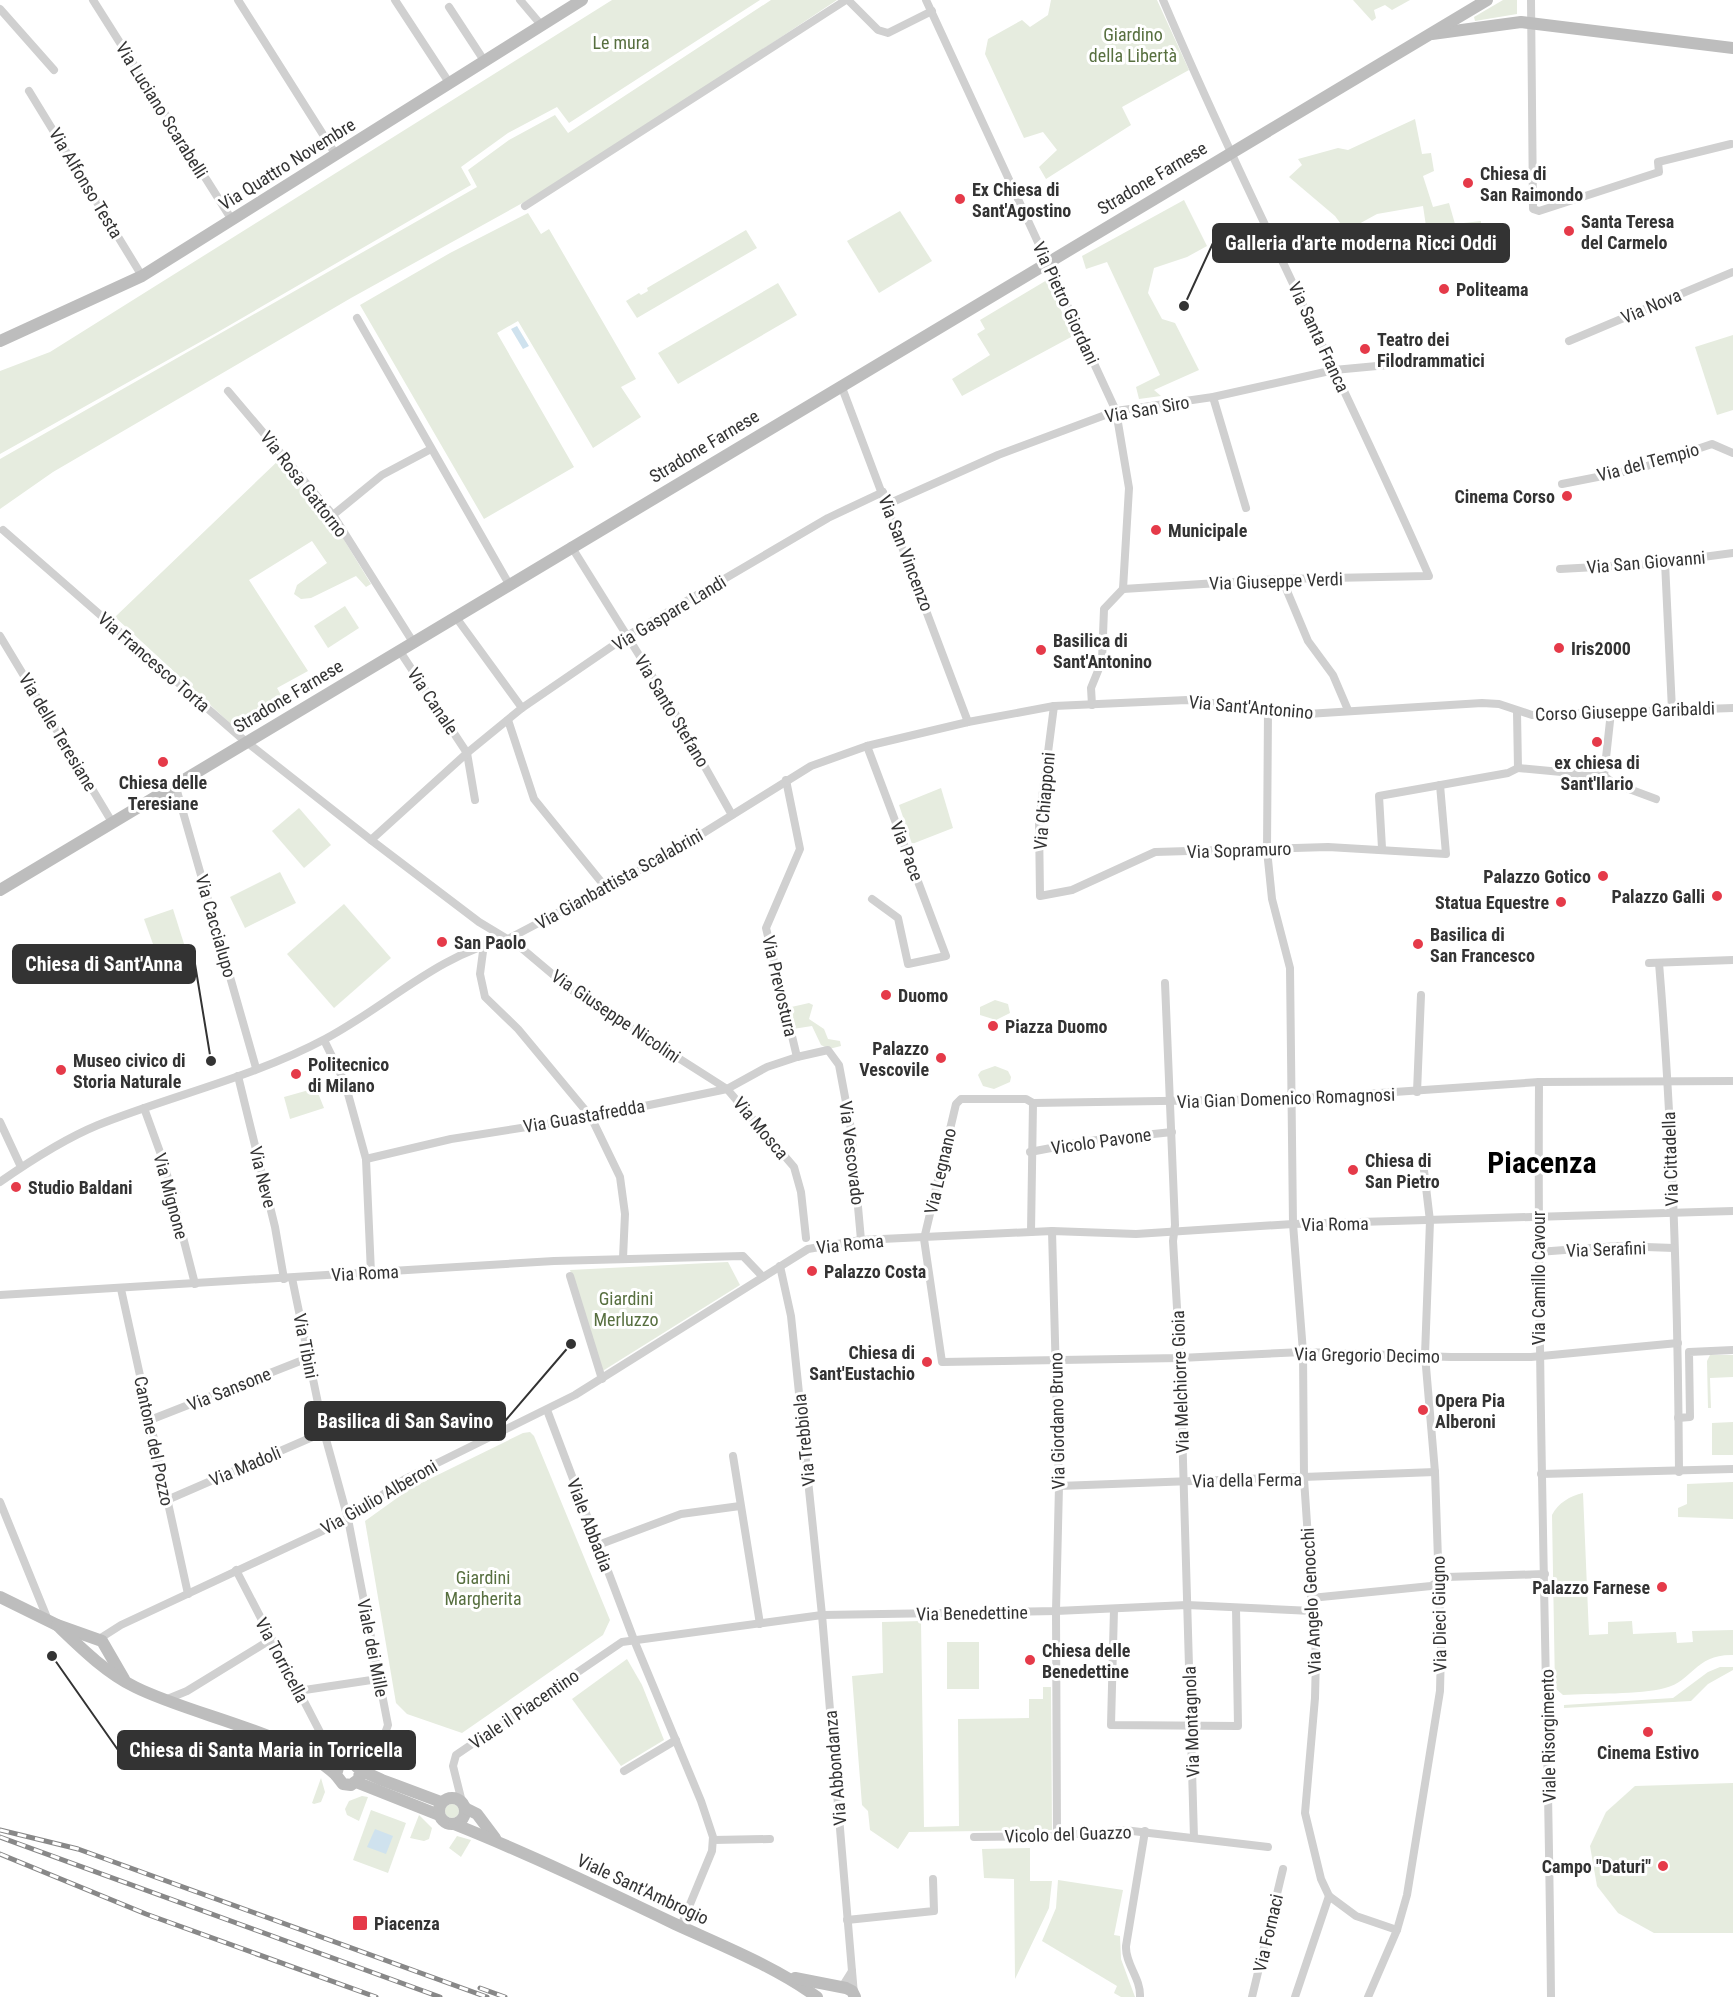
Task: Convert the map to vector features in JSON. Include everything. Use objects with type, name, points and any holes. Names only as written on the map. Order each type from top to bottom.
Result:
[{"type":"street","name":"Via Luciano Scarabelli","points":[[93,0],[232,220]]},
{"type":"street","points":[[238,0],[336,155]]},
{"type":"street","points":[[395,0],[450,84]]},
{"type":"street","points":[[520,0],[542,26]]},
{"type":"street","name":"Via Quattro Novembre","points":[[0,341],[142,276],[582,0]]},
{"type":"street","points":[[525,206],[847,0],[878,30],[888,33],[932,11]]},
{"type":"street","name":"Via Pietro Giordani","points":[[926,0],[1116,411],[1129,488],[1123,589]]},
{"type":"street","name":"Via Santa Franca","points":[[1163,0],[1231,151],[1383,471],[1430,576]]},
{"type":"street","name":"Stradone Farnese","points":[[0,890],[1047,261],[1487,0]]},
{"type":"street","points":[[1531,0],[1533,209],[1539,211],[1611,190],[1659,172],[1658,162],[1731,144]]},
{"type":"street","points":[[449,7],[485,62]]},
{"type":"street","points":[[1472,29],[1465,22],[1474,7]]},
{"type":"street","points":[[0,9],[54,70]]},
{"type":"street","name":"Stradone Farnese","points":[[1428,34],[1531,23],[1733,48]]},
{"type":"street","name":"Via Alfonso Testa","points":[[29,91],[142,276]]},
{"type":"street","name":"Via Nova","points":[[1569,342],[1733,272]]},
{"type":"street","points":[[357,318],[509,584]]},
{"type":"street","name":"Via San Siro","points":[[888,504],[998,454],[1116,411],[1213,397],[1334,370],[1420,362]]},
{"type":"street","name":"Via San Vincenzo","points":[[841,385],[888,504],[968,722]]},
{"type":"street","name":"Via Rosa Gattorno","points":[[228,391],[333,515],[413,642]]},
{"type":"street","points":[[1213,397],[1246,508]]},
{"type":"street","name":"Via del Tempio","points":[[1562,484],[1638,469],[1712,444],[1733,453]]},
{"type":"street","points":[[333,515],[382,475],[431,449]]},
{"type":"street","name":"Via Gaspare Landi","points":[[371,840],[467,753],[522,708],[627,636],[828,518],[883,492]]},
{"type":"street","name":"Via Francesco Torta","points":[[3,530],[246,742],[479,922]]},
{"type":"street","name":"Via Santo Stefano","points":[[571,546],[669,703],[732,816]]},
{"type":"street","name":"Via San Giovanni","points":[[1560,569],[1665,562],[1733,554]]},
{"type":"street","points":[[1665,562],[1672,710]]},
{"type":"street","name":"Via Giuseppe Verdi","points":[[1123,589],[1282,579],[1430,576]]},
{"type":"street","points":[[1282,579],[1308,641],[1333,675],[1348,710]]},
{"type":"street","points":[[1092,705],[1091,688],[1102,661],[1104,609],[1123,589]]},
{"type":"street","points":[[455,616],[522,708]]},
{"type":"street","name":"Via delle Teresiane","points":[[1,639],[112,822]]},
{"type":"street","name":"Via Canale","points":[[399,650],[467,753]]},
{"type":"street","name":"Via Sant'Antonino","points":[[1092,705],[1187,700],[1307,714],[1482,703],[1499,704],[1517,712]]},
{"type":"street","name":"Via Gianbattista Scalabrini","points":[[0,1182],[21,1167],[96,1126],[238,1076],[324,1040],[435,970],[484,944],[508,939],[607,889],[732,816],[811,766],[867,746],[968,722],[1054,706],[1092,705]]},
{"type":"street","name":"Via Chiapponi","points":[[1040,896],[1039,822],[1054,706]]},
{"type":"street","name":"Corso Giuseppe Garibaldi","points":[[1517,712],[1532,715],[1733,708]]},
{"type":"street","name":"Via Angelo Genocchi","points":[[1269,710],[1267,850],[1272,899],[1290,968],[1293,1224],[1303,1352],[1304,1479],[1315,1698],[1305,1813],[1322,1879],[1329,1896]]},
{"type":"street","points":[[1517,712],[1518,768]]},
{"type":"street","points":[[1604,776],[1611,712]]},
{"type":"street","points":[[508,720],[534,799],[607,889]]},
{"type":"street","name":"Via Pace","points":[[867,746],[946,956],[908,964],[898,918],[872,898]]},
{"type":"street","points":[[467,753],[475,800]]},
{"type":"street","points":[[1382,848],[1379,796],[1508,773],[1518,768],[1604,776],[1613,783],[1656,799]]},
{"type":"street","name":"Via Prevostura","points":[[786,780],[800,849],[766,928],[796,1057]]},
{"type":"street","name":"Via Caccialupo","points":[[175,784],[256,1068]]},
{"type":"street","name":"Via Sopramuro","points":[[1040,896],[1072,890],[1155,852],[1328,847],[1382,848],[1446,854],[1440,785]]},
{"type":"street","name":"Via Giuseppe Nicolini","points":[[479,922],[508,939],[570,989],[727,1089]]},
{"type":"street","points":[[484,944],[480,974],[485,997],[518,1029],[591,1117],[620,1177],[625,1214],[623,1258]]},
{"type":"street","points":[[1649,963],[1733,960]]},
{"type":"street","name":"Via Cittadella","points":[[1659,963],[1667,1081],[1678,1343],[1679,1472]]},
{"type":"street","name":"Via Melchiorre Gioia","points":[[1166,983],[1187,1605]]},
{"type":"street","points":[[1417,1092],[1421,996]]},
{"type":"street","points":[[324,1040],[345,1083],[366,1159],[371,1273]]},
{"type":"street","name":"Via Guastafredda","points":[[366,1159],[451,1139],[591,1117],[727,1089],[767,1067],[796,1057],[828,1050],[839,1065]]},
{"type":"street","name":"Via Vescovado","points":[[839,1065],[851,1129],[861,1240]]},
{"type":"street","name":"Via Neve","points":[[238,1076],[288,1278]]},
{"type":"street","name":"Via Gian Domenico Romagnosi","points":[[1033,1103],[1171,1103],[1292,1099],[1539,1082],[1733,1081]]},
{"type":"street","name":"Via Camillo Cavour","points":[[1539,1082],[1538,1356],[1541,1474]]},
{"type":"street","name":"Via Mosca","points":[[727,1089],[794,1167],[801,1192],[806,1238]]},
{"type":"street","name":"Via Legnano","points":[[924,1239],[956,1104],[961,1099],[1026,1099],[1033,1103]]},
{"type":"street","points":[[1031,1232],[1030,1152],[1033,1103]]},
{"type":"street","name":"Via Mignone","points":[[144,1108],[164,1163],[195,1284]]},
{"type":"street","points":[[0,1122],[21,1167]]},
{"type":"street","name":"Vicolo Pavone","points":[[1030,1152],[1088,1141],[1172,1132]]},
{"type":"street","name":"Via Dieci Giugno","points":[[1368,1997],[1397,1930],[1414,1855],[1440,1691],[1435,1472],[1425,1355],[1430,1221],[1423,1162]]},
{"type":"street","name":"Via Roma","points":[[0,1295],[623,1258],[735,1255],[746,1258],[763,1277],[807,1249],[861,1240],[924,1239],[1052,1231],[1136,1234],[1293,1224],[1733,1210]]},
{"type":"street","name":"Via Giordano Bruno","points":[[1052,1231],[1059,1486],[1056,1611],[1057,1836]]},
{"type":"street","name":"Via Gregorio Decimo","points":[[924,1239],[942,1362],[1180,1359],[1303,1352],[1538,1356],[1678,1343]]},
{"type":"street","name":"Via Serafini","points":[[1538,1252],[1618,1246],[1674,1248]]},
{"type":"street","name":"Via Trebbiola","points":[[780,1266],[791,1316],[822,1616]]},
{"type":"street","points":[[570,1276],[602,1379]]},
{"type":"street","name":"Via Giulio Alberoni","points":[[102,1645],[121,1625],[348,1519],[405,1479],[547,1410],[602,1379],[763,1277]]},
{"type":"street","name":"Via Tibini","points":[[288,1278],[324,1432],[348,1519]]},
{"type":"street","name":"Cantone del Pozzo","points":[[121,1288],[188,1594]]},
{"type":"street","points":[[1678,1418],[1690,1417],[1689,1352],[1733,1350]]},
{"type":"street","name":"Via Sansone","points":[[150,1420],[308,1358]]},
{"type":"street","name":"Viale Abbadia","points":[[547,1410],[634,1640],[701,1801],[713,1840]]},
{"type":"street","name":"Via Madoli","points":[[167,1500],[324,1432]]},
{"type":"street","points":[[733,1456],[760,1624]]},
{"type":"street","points":[[1541,1474],[1733,1469]]},
{"type":"street","name":"Via della Ferma","points":[[1059,1486],[1304,1479],[1435,1472]]},
{"type":"street","name":"Viale Risorgimento","points":[[1541,1474],[1545,1574],[1551,1997]]},
{"type":"street","points":[[0,1502],[52,1622],[90,1656],[126,1682],[165,1700],[297,1749],[336,1775],[343,1784],[356,1782],[440,1808]]},
{"type":"street","points":[[598,1545],[681,1514],[740,1506]]},
{"type":"street","name":"Viale dei Mille","points":[[348,1519],[387,1731],[369,1748],[348,1760]]},
{"type":"street","name":"Via Torricella","points":[[236,1570],[270,1640],[320,1732],[318,1750]]},
{"type":"street","points":[[1311,1598],[1431,1586],[1446,1577],[1545,1574]]},
{"type":"street","points":[[0,1597],[102,1645],[126,1682]]},
{"type":"street","name":"Via Benedettine","points":[[634,1640],[822,1616],[1056,1611],[1187,1605],[1312,1611]]},
{"type":"street","name":"Via Montagnola","points":[[1187,1605],[1194,1838]]},
{"type":"street","points":[[1114,1609],[1111,1725],[1238,1726],[1236,1608]]},
{"type":"street","name":"Via Abbondanza","points":[[822,1616],[855,1995]]},
{"type":"street","points":[[165,1700],[187,1691],[270,1640]]},
{"type":"street","name":"Viale il Piacentino","points":[[463,1805],[453,1766],[456,1755],[622,1642],[634,1640]]},
{"type":"street","points":[[90,1656],[88,1647],[102,1645]]},
{"type":"street","points":[[90,1656],[102,1659],[102,1645]]},
{"type":"street","points":[[298,1691],[378,1679]]},
{"type":"street","points":[[624,1771],[676,1740]]},
{"type":"street","points":[[297,1749],[318,1750],[356,1763],[360,1770],[360,1776],[356,1782]]},
{"type":"street","points":[[336,1775],[339,1764],[348,1760]]},
{"type":"street","points":[[360,1770],[440,1808]]},
{"type":"street","points":[[452,1797],[463,1805],[462,1820],[450,1826],[443,1821],[440,1808],[452,1797]]},
{"type":"street","name":"Viale Sant'Ambrogio","points":[[463,1805],[477,1814],[495,1838]]},
{"type":"street","name":"Viale Sant'Ambrogio","points":[[450,1826],[495,1838],[776,1972],[817,1997]]},
{"type":"street","name":"Vicolo del Guazzo","points":[[974,1837],[1057,1836],[1124,1830],[1268,1847]]},
{"type":"street","points":[[1140,1997],[1138,1983],[1125,1949],[1144,1832]]},
{"type":"street","points":[[681,1926],[712,1851],[713,1840],[770,1839]]},
{"type":"street","name":"Via Fornaci","points":[[1252,1997],[1283,1869]]},
{"type":"street","points":[[847,1920],[934,1911],[933,1879]]},
{"type":"street","points":[[1295,1997],[1329,1896],[1356,1916],[1397,1930]]},
{"type":"street","points":[[838,1991],[852,1971]]},
{"type":"street","name":"Viale Sant'Ambrogio","points":[[776,1972],[838,1991],[849,1989],[855,1995]]},
{"type":"green space","name":"Le mura","points":[[612,0],[760,0],[569,123],[557,107],[508,133],[461,167],[471,185],[218,332],[0,454],[0,371],[50,352]]},
{"type":"green space","points":[[771,0],[837,0],[573,175],[351,298],[53,472],[0,509],[0,459],[477,187],[468,170],[509,140],[555,115],[568,133]]},
{"type":"green space","name":"Giardino della Libertà","points":[[1051,0],[1157,0],[1189,70],[1122,107],[1131,125],[1046,179],[1039,167],[1057,150],[1043,132],[1024,138],[985,54],[988,39],[1022,20],[1030,27],[1048,15]]},
{"type":"green space","points":[[1353,0],[1410,0],[1392,10],[1385,5],[1374,10],[1376,18],[1372,21]]},
{"type":"green space","points":[[1503,0],[1517,0],[1517,14],[1475,21],[1474,17]]},
{"type":"green space","points":[[1415,119],[1422,154],[1431,153],[1434,171],[1423,176],[1433,207],[1449,203],[1455,224],[1481,221],[1481,241],[1429,246],[1423,206],[1377,214],[1346,231],[1335,216],[1289,177],[1302,165],[1298,159],[1338,148],[1348,150]]},
{"type":"green space","points":[[1184,200],[1207,246],[1187,257],[1154,268],[1148,293],[1162,319],[1175,323],[1199,370],[1154,390],[1161,396],[1139,399],[1136,387],[1160,375],[1107,262],[1086,269],[1082,256]]},
{"type":"green space","points":[[900,211],[932,261],[879,293],[847,241]]},
{"type":"green space","points":[[528,213],[541,234],[549,229],[636,379],[621,387],[641,417],[593,448],[518,321],[497,333],[574,467],[484,519],[360,305],[450,253]]},
{"type":"green space","points":[[746,230],[757,248],[637,318],[626,301],[639,293],[641,295],[648,291],[647,288]]},
{"type":"green space","points":[[1047,280],[1073,336],[962,396],[952,379],[990,355],[977,334],[985,329],[980,320]]},
{"type":"green space","points":[[778,283],[797,315],[678,384],[658,353]]},
{"type":"green space","points":[[1733,335],[1733,410],[1717,415],[1695,347]]},
{"type":"green space","points":[[281,458],[330,517],[371,584],[366,587],[356,576],[311,598],[301,599],[294,594],[297,585],[327,563],[312,541],[249,580],[308,671],[277,688],[281,695],[232,725],[115,617]]},
{"type":"green space","points":[[345,606],[359,628],[328,648],[314,626]]},
{"type":"green space","points":[[941,788],[953,828],[912,844],[899,805]]},
{"type":"green space","points":[[299,808],[331,845],[304,868],[272,831]]},
{"type":"green space","points":[[280,872],[296,903],[245,928],[230,897]]},
{"type":"green space","points":[[344,904],[391,958],[334,1008],[287,954]]},
{"type":"green space","points":[[173,909],[185,947],[158,958],[144,919]]},
{"type":"green space","points":[[995,1000],[1008,1004],[1010,1013],[996,1020],[980,1015],[980,1007]]},
{"type":"green space","points":[[809,1003],[813,1005],[809,1019],[824,1029],[828,1039],[840,1041],[841,1046],[829,1049],[821,1045],[812,1026],[793,1029],[787,1008]]},
{"type":"green space","points":[[995,1066],[1008,1071],[1011,1077],[1010,1082],[994,1089],[983,1086],[978,1075],[981,1071]]},
{"type":"green space","points":[[316,1088],[324,1108],[290,1119],[284,1097]]},
{"type":"green space","name":"Giardini Merluzzo","points":[[728,1262],[740,1285],[601,1372],[570,1270]]},
{"type":"green space","points":[[1710,1355],[1733,1355],[1733,1377],[1710,1378],[1711,1408],[1708,1408],[1707,1361]]},
{"type":"green space","points":[[1733,1422],[1733,1455],[1712,1455],[1712,1423]]},
{"type":"green space","name":"Giardini Margherita","points":[[530,1432],[534,1436],[610,1620],[603,1635],[462,1733],[407,1714],[396,1703],[365,1521],[411,1488],[523,1433]]},
{"type":"green space","points":[[1733,1482],[1733,1519],[1678,1517],[1678,1508],[1687,1504],[1687,1484]]},
{"type":"green space","points":[[1583,1493],[1589,1635],[1608,1634],[1608,1622],[1632,1621],[1633,1634],[1676,1632],[1677,1643],[1693,1642],[1692,1631],[1733,1630],[1733,1655],[1710,1659],[1674,1685],[1655,1690],[1563,1695],[1555,1688],[1552,1515],[1565,1501]]},
{"type":"green space","points":[[921,1621],[924,1827],[959,1826],[958,1719],[1029,1718],[1029,1699],[1043,1699],[1043,1687],[1051,1687],[1052,1830],[909,1832],[898,1849],[870,1830],[868,1811],[862,1805],[852,1676],[883,1673],[882,1622]]},
{"type":"green space","points":[[947,1642],[979,1642],[979,1689],[947,1689]]},
{"type":"green space","points":[[627,1659],[642,1685],[664,1740],[621,1766],[572,1699]]},
{"type":"green space","points":[[1720,1667],[1733,1667],[1733,1670],[1708,1684],[1691,1701],[1564,1708],[1564,1705],[1673,1698],[1708,1672]]},
{"type":"green space","points":[[321,1778],[325,1792],[321,1802],[314,1804],[312,1803]]},
{"type":"green space","name":"Campo \"Daturi\"","points":[[1733,1783],[1733,1933],[1654,1933],[1618,1913],[1597,1886],[1590,1846],[1606,1812],[1635,1786]]},
{"type":"green space","points":[[362,1796],[368,1797],[359,1821],[347,1815],[345,1809],[349,1801]]},
{"type":"green space","points":[[449,1804],[455,1804],[459,1811],[455,1818],[449,1818],[445,1814],[445,1808]]},
{"type":"green space","points":[[371,1810],[406,1823],[388,1873],[353,1860]]},
{"type":"green space","points":[[419,1815],[432,1828],[429,1839],[424,1841],[410,1838]]},
{"type":"green space","points":[[457,1836],[471,1840],[461,1857],[449,1848]]},
{"type":"green space","points":[[1030,1848],[1030,1881],[1052,1881],[1049,1908],[1015,1979],[1014,1879],[984,1878],[982,1849]]},
{"type":"green space","points":[[1058,1880],[1123,1890],[1114,1935],[1120,1936],[1121,1959],[1135,1997],[1121,1997],[1114,1993],[1117,1986],[1042,1941],[1056,1908]]},
{"type":"water","points":[[517,326],[529,346],[523,349],[511,329]]},
{"type":"water","points":[[375,1829],[393,1836],[386,1854],[367,1847]]},
{"type":"railway","points":[[0,1830],[78,1849],[487,1997]]},
{"type":"railway","points":[[0,1837],[440,1997]]},
{"type":"railway","points":[[0,1854],[146,1914],[376,1997]]},
{"type":"railway","points":[[480,1988],[505,1997]]},
{"type":"place","name":"Chiesa di San Raimondo","points":[[1468,183]]},
{"type":"place","name":"Ex Chiesa di Sant'Agostino","points":[[960,199]]},
{"type":"place","name":"Santa Teresa del Carmelo","points":[[1569,231]]},
{"type":"place","name":"Politeama","points":[[1444,289]]},
{"type":"place","name":"Galleria d'arte moderna Ricci Oddi","points":[[1184,306]]},
{"type":"place","name":"Teatro dei Filodrammatici","points":[[1365,349]]},
{"type":"place","name":"Cinema Corso","points":[[1567,496]]},
{"type":"place","name":"Municipale","points":[[1156,530]]},
{"type":"place","name":"Iris2000","points":[[1559,648]]},
{"type":"place","name":"Basilica di Sant'Antonino","points":[[1041,650]]},
{"type":"place","name":"ex chiesa di Sant'Ilario","points":[[1597,742]]},
{"type":"place","name":"Chiesa delle Teresiane","points":[[163,762]]},
{"type":"place","name":"Palazzo Gotico","points":[[1603,876]]},
{"type":"place","name":"Palazzo Galli","points":[[1717,896]]},
{"type":"place","name":"Statua Equestre","points":[[1561,902]]},
{"type":"place","name":"San Paolo","points":[[442,942]]},
{"type":"place","name":"Basilica di San Francesco","points":[[1418,944]]},
{"type":"place","name":"Duomo","points":[[886,995]]},
{"type":"place","name":"Piazza Duomo","points":[[993,1026]]},
{"type":"place","name":"Palazzo Vescovile","points":[[941,1058]]},
{"type":"place","name":"Chiesa di Sant'Anna","points":[[211,1061]]},
{"type":"place","name":"Museo civico di Storia Naturale","points":[[61,1070]]},
{"type":"place","name":"Politecnico di Milano","points":[[296,1074]]},
{"type":"place","name":"Chiesa di San Pietro","points":[[1353,1170]]},
{"type":"place","name":"Studio Baldani","points":[[16,1187]]},
{"type":"place","name":"Palazzo Costa","points":[[812,1271]]},
{"type":"place","name":"Basilica di San Savino","points":[[571,1344]]},
{"type":"place","name":"Chiesa di Sant'Eustachio","points":[[927,1362]]},
{"type":"place","name":"Opera Pia Alberoni","points":[[1423,1410]]},
{"type":"place","name":"Palazzo Farnese","points":[[1662,1587]]},
{"type":"place","name":"Chiesa di Santa Maria in Torricella","points":[[52,1656]]},
{"type":"place","name":"Chiesa delle Benedettine","points":[[1030,1660]]},
{"type":"place","name":"Cinema Estivo","points":[[1648,1732]]},
{"type":"place","name":"Campo \"Daturi\"","points":[[1663,1866]]},
{"type":"place","name":"Piacenza","points":[[360,1923]]},
{"type":"district","name":"Piacenza","points":[[1542,1162]]}]
